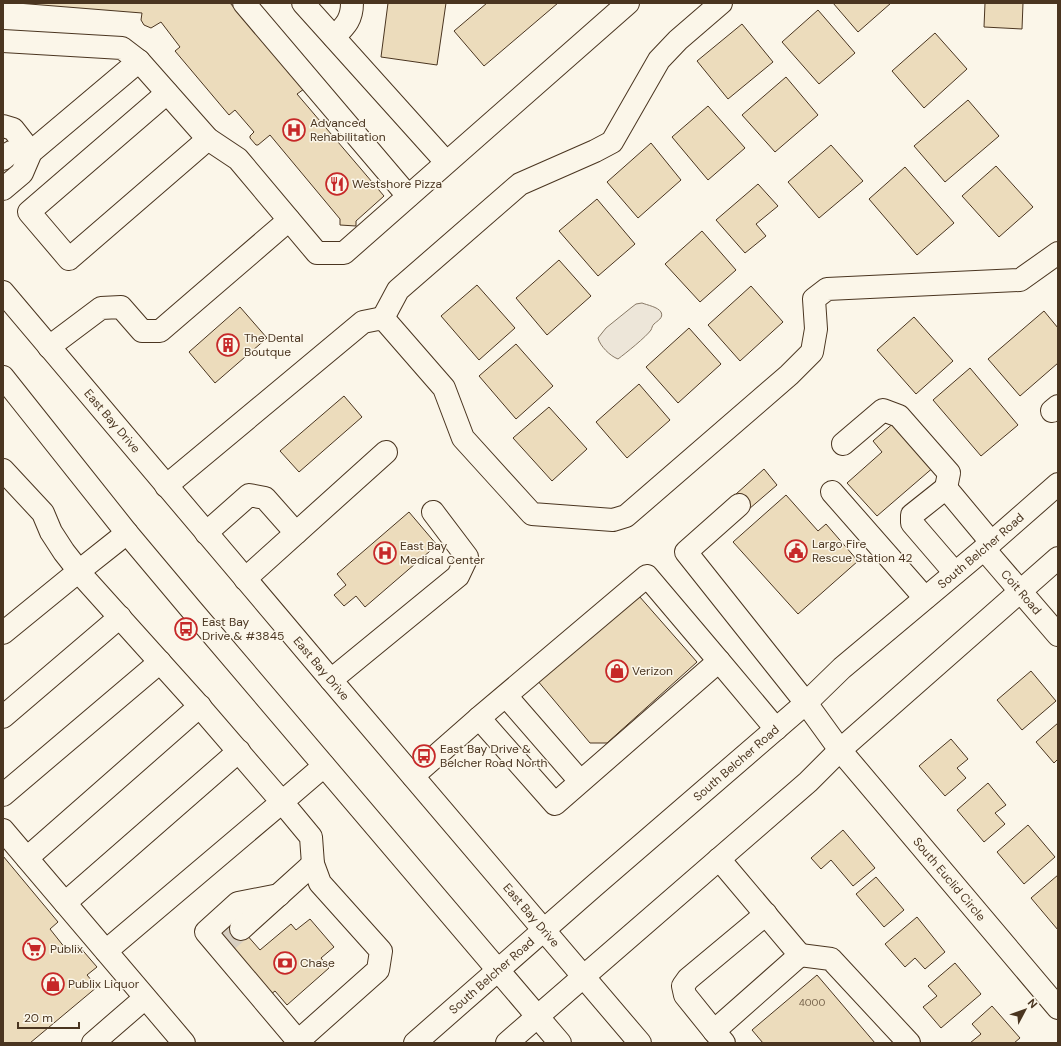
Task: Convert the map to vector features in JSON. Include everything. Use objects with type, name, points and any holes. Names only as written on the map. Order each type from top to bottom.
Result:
[{"type":"main road","points":[[244,3],[408,196]]},
{"type":"main road","points":[[303,3],[446,162]]},
{"type":"main road","points":[[334,37],[348,22],[352,11],[352,3]]},
{"type":"main road","points":[[3,41],[122,48],[140,61],[208,139],[238,159],[318,252],[344,253],[628,3]]},
{"type":"main road","points":[[384,318],[398,290],[520,184],[596,151],[612,142],[660,60],[678,40],[721,3]]},
{"type":"main road","points":[[3,189],[22,173],[31,152],[140,61]]},
{"type":"main road","points":[[167,93],[29,212],[69,259],[208,139]]},
{"type":"main road","points":[[3,126],[13,129],[31,152]]},
{"type":"main road","points":[[3,159],[11,152],[31,152]]},
{"type":"main road","points":[[49,347],[101,308],[120,307],[142,331],[160,331],[289,220]]},
{"type":"main road","points":[[384,318],[444,388],[462,438],[532,514],[613,520],[626,516],[789,375],[812,352],[816,329],[814,299],[827,289],[1020,280],[1058,252]]},
{"type":"main road","name":"East Bay Drive","points":[[3,292],[640,1043]]},
{"type":"main road","points":[[166,486],[362,322],[384,318]]},
{"type":"main road","points":[[3,377],[127,533],[560,1043]]},
{"type":"main road","points":[[843,444],[883,410],[899,416],[949,473],[946,488],[912,515],[912,523],[955,573]]},
{"type":"main road","points":[[245,579],[386,452]]},
{"type":"main road","points":[[3,470],[43,513],[51,532],[79,571],[200,706],[311,837],[313,864],[320,882],[381,951],[378,970],[297,1042],[229,939],[206,932],[238,902],[279,895]]},
{"type":"main road","name":"South Belcher Road","points":[[415,1043],[544,929],[806,703],[842,668],[988,546],[1058,484]]},
{"type":"main road","name":"Coit Road","points":[[946,488],[1021,591],[1058,634]]},
{"type":"main road","points":[[832,492],[925,598]]},
{"type":"main road","points":[[206,533],[249,495],[265,498],[296,533]]},
{"type":"main road","name":"South Euclid Circle","points":[[739,505],[686,552],[806,703],[840,750],[1058,1008]]},
{"type":"main road","points":[[331,680],[458,576],[467,557],[433,512]]},
{"type":"main road","points":[[3,633],[127,533]]},
{"type":"main road","points":[[506,1043],[808,782],[840,750],[1058,558]]},
{"type":"main road","points":[[413,776],[479,718],[647,576],[776,729]]},
{"type":"main road","points":[[3,717],[120,618]]},
{"type":"main road","points":[[479,718],[555,804],[719,661]]},
{"type":"main road","points":[[3,795],[160,662]]},
{"type":"main road","points":[[506,696],[580,781]]},
{"type":"main road","points":[[27,858],[200,706]]},
{"type":"main road","points":[[65,903],[239,751]]},
{"type":"main road","points":[[106,951],[324,766]]},
{"type":"main road","points":[[3,830],[184,1043]]},
{"type":"main road","points":[[719,858],[800,955],[832,959],[909,1043]]},
{"type":"main road","points":[[229,939],[313,864]]},
{"type":"main road","points":[[766,914],[688,979],[683,986],[685,995],[719,1037],[800,955]]},
{"type":"main road","points":[[93,1043],[145,998]]},
{"type":"shaded area","points":[[642,303],[660,310],[662,316],[653,325],[645,337],[618,359],[606,350],[598,338],[606,328],[632,307],[636,304]]},
{"type":"building","points":[[17,3],[230,3],[304,89],[297,94],[384,196],[356,221],[356,226],[340,225],[340,219],[270,135],[256,145],[250,138],[254,132],[235,110],[229,115],[175,51],[180,47],[161,22],[151,28],[144,25],[141,20],[142,13]]},
{"type":"building","points":[[388,3],[446,3],[437,65],[381,57]]},
{"type":"building","points":[[487,3],[558,3],[484,66],[454,31]]},
{"type":"building","points":[[833,3],[891,3],[858,32]]},
{"type":"building","points":[[985,3],[1023,3],[1022,29],[984,27]]},
{"type":"building","points":[[818,10],[855,53],[819,84],[782,42]]},
{"type":"building","points":[[742,24],[773,62],[728,99],[697,61]]},
{"type":"building","points":[[935,33],[967,69],[924,108],[892,71]]},
{"type":"building","points":[[786,77],[818,115],[775,152],[742,115]]},
{"type":"building","points":[[968,100],[999,136],[945,182],[914,146]]},
{"type":"building","points":[[708,106],[745,148],[708,180],[672,137]]},
{"type":"building","points":[[651,143],[681,180],[638,218],[607,182]]},
{"type":"building","points":[[831,145],[863,181],[819,218],[788,182]]},
{"type":"building","points":[[996,166],[1033,207],[999,237],[962,196]]},
{"type":"building","points":[[905,167],[954,223],[917,255],[869,199]]},
{"type":"building","points":[[758,184],[778,206],[756,224],[766,236],[745,253],[716,220]]},
{"type":"building","points":[[597,199],[635,244],[598,276],[559,231]]},
{"type":"building","points":[[702,231],[736,270],[700,302],[665,264]]},
{"type":"building","points":[[559,260],[591,296],[547,335],[516,298]]},
{"type":"building","points":[[477,285],[515,328],[479,360],[441,316]]},
{"type":"building","points":[[751,286],[783,322],[740,361],[708,325]]},
{"type":"building","name":"The Dental Boutque","points":[[240,307],[267,338],[215,383],[189,352]]},
{"type":"building","points":[[1044,311],[1058,328],[1058,363],[1020,396],[988,359]]},
{"type":"building","points":[[914,317],[953,361],[916,394],[877,350]]},
{"type":"building","points":[[689,328],[721,364],[678,403],[646,367]]},
{"type":"building","points":[[516,344],[553,386],[516,419],[479,376]]},
{"type":"building","points":[[970,368],[1018,425],[981,456],[933,400]]},
{"type":"building","points":[[639,384],[670,420],[627,458],[596,422]]},
{"type":"building","points":[[344,396],[362,417],[299,472],[280,451]]},
{"type":"building","points":[[549,407],[587,449],[552,481],[513,438]]},
{"type":"building","points":[[896,421],[935,466],[877,516],[847,483],[882,452],[873,441]]},
{"type":"building","points":[[764,469],[777,485],[749,509],[736,494]]},
{"type":"building","name":"Largo Fire Rescue Station 42","points":[[786,495],[818,531],[826,524],[858,561],[798,614],[733,542]]},
{"type":"building","points":[[409,512],[437,545],[365,607],[356,596],[344,606],[334,595],[346,585],[337,574]]},
{"type":"building","name":"Verizon","points":[[639,596],[697,662],[607,743],[590,743],[537,680]]},
{"type":"building","points":[[1031,671],[1056,701],[1022,730],[997,700]]},
{"type":"building","points":[[1058,723],[1058,759],[1054,763],[1036,742]]},
{"type":"building","points":[[951,739],[968,759],[957,768],[966,778],[945,796],[919,766]]},
{"type":"building","points":[[988,783],[1006,805],[995,813],[1005,824],[984,842],[957,810]]},
{"type":"building","points":[[1028,825],[1055,857],[1024,884],[997,852]]},
{"type":"building","points":[[843,830],[875,868],[853,886],[831,860],[821,869],[811,858]]},
{"type":"building","name":"Publix","points":[[3,856],[58,922],[50,929],[69,953],[78,945],[97,967],[87,975],[97,987],[30,1043],[3,1043]]},
{"type":"building","points":[[1058,875],[1058,930],[1031,898]]},
{"type":"building","points":[[876,877],[904,910],[884,927],[856,894]]},
{"type":"building","points":[[917,917],[945,952],[925,969],[915,958],[905,967],[885,944]]},
{"type":"building","name":"Chase","points":[[232,918],[260,950],[291,924],[296,930],[310,919],[334,947],[321,958],[329,968],[287,1005],[275,991],[271,994],[217,930]]},
{"type":"building","points":[[955,963],[981,994],[941,1028],[923,1007],[937,996],[928,986]]},
{"type":"building","points":[[817,975],[875,1043],[763,1043],[752,1030]]},
{"type":"building","points":[[992,1006],[1020,1038],[1014,1043],[970,1043],[981,1034],[972,1024]]},
{"type":"tunnel","points":[[227,941],[241,929]]},
{"type":"place","name":"Advanced Rehabilitation","points":[[294,130]]},
{"type":"place","name":"Westshore Pizza","points":[[337,184]]},
{"type":"place","name":"The Dental Boutque","points":[[228,345]]},
{"type":"place","name":"Largo Fire Rescue Station 42","points":[[796,551]]},
{"type":"place","name":"East Bay Medical Center","points":[[385,553]]},
{"type":"place","name":"East Bay Drive & #3845","points":[[186,629]]},
{"type":"place","name":"Verizon","points":[[617,671]]},
{"type":"place","name":"East Bay Drive & Belcher Road North","points":[[424,756]]},
{"type":"place","name":"Publix","points":[[34,949]]},
{"type":"place","name":"Chase","points":[[285,963]]},
{"type":"place","name":"Publix Liquor","points":[[53,984]]}]
